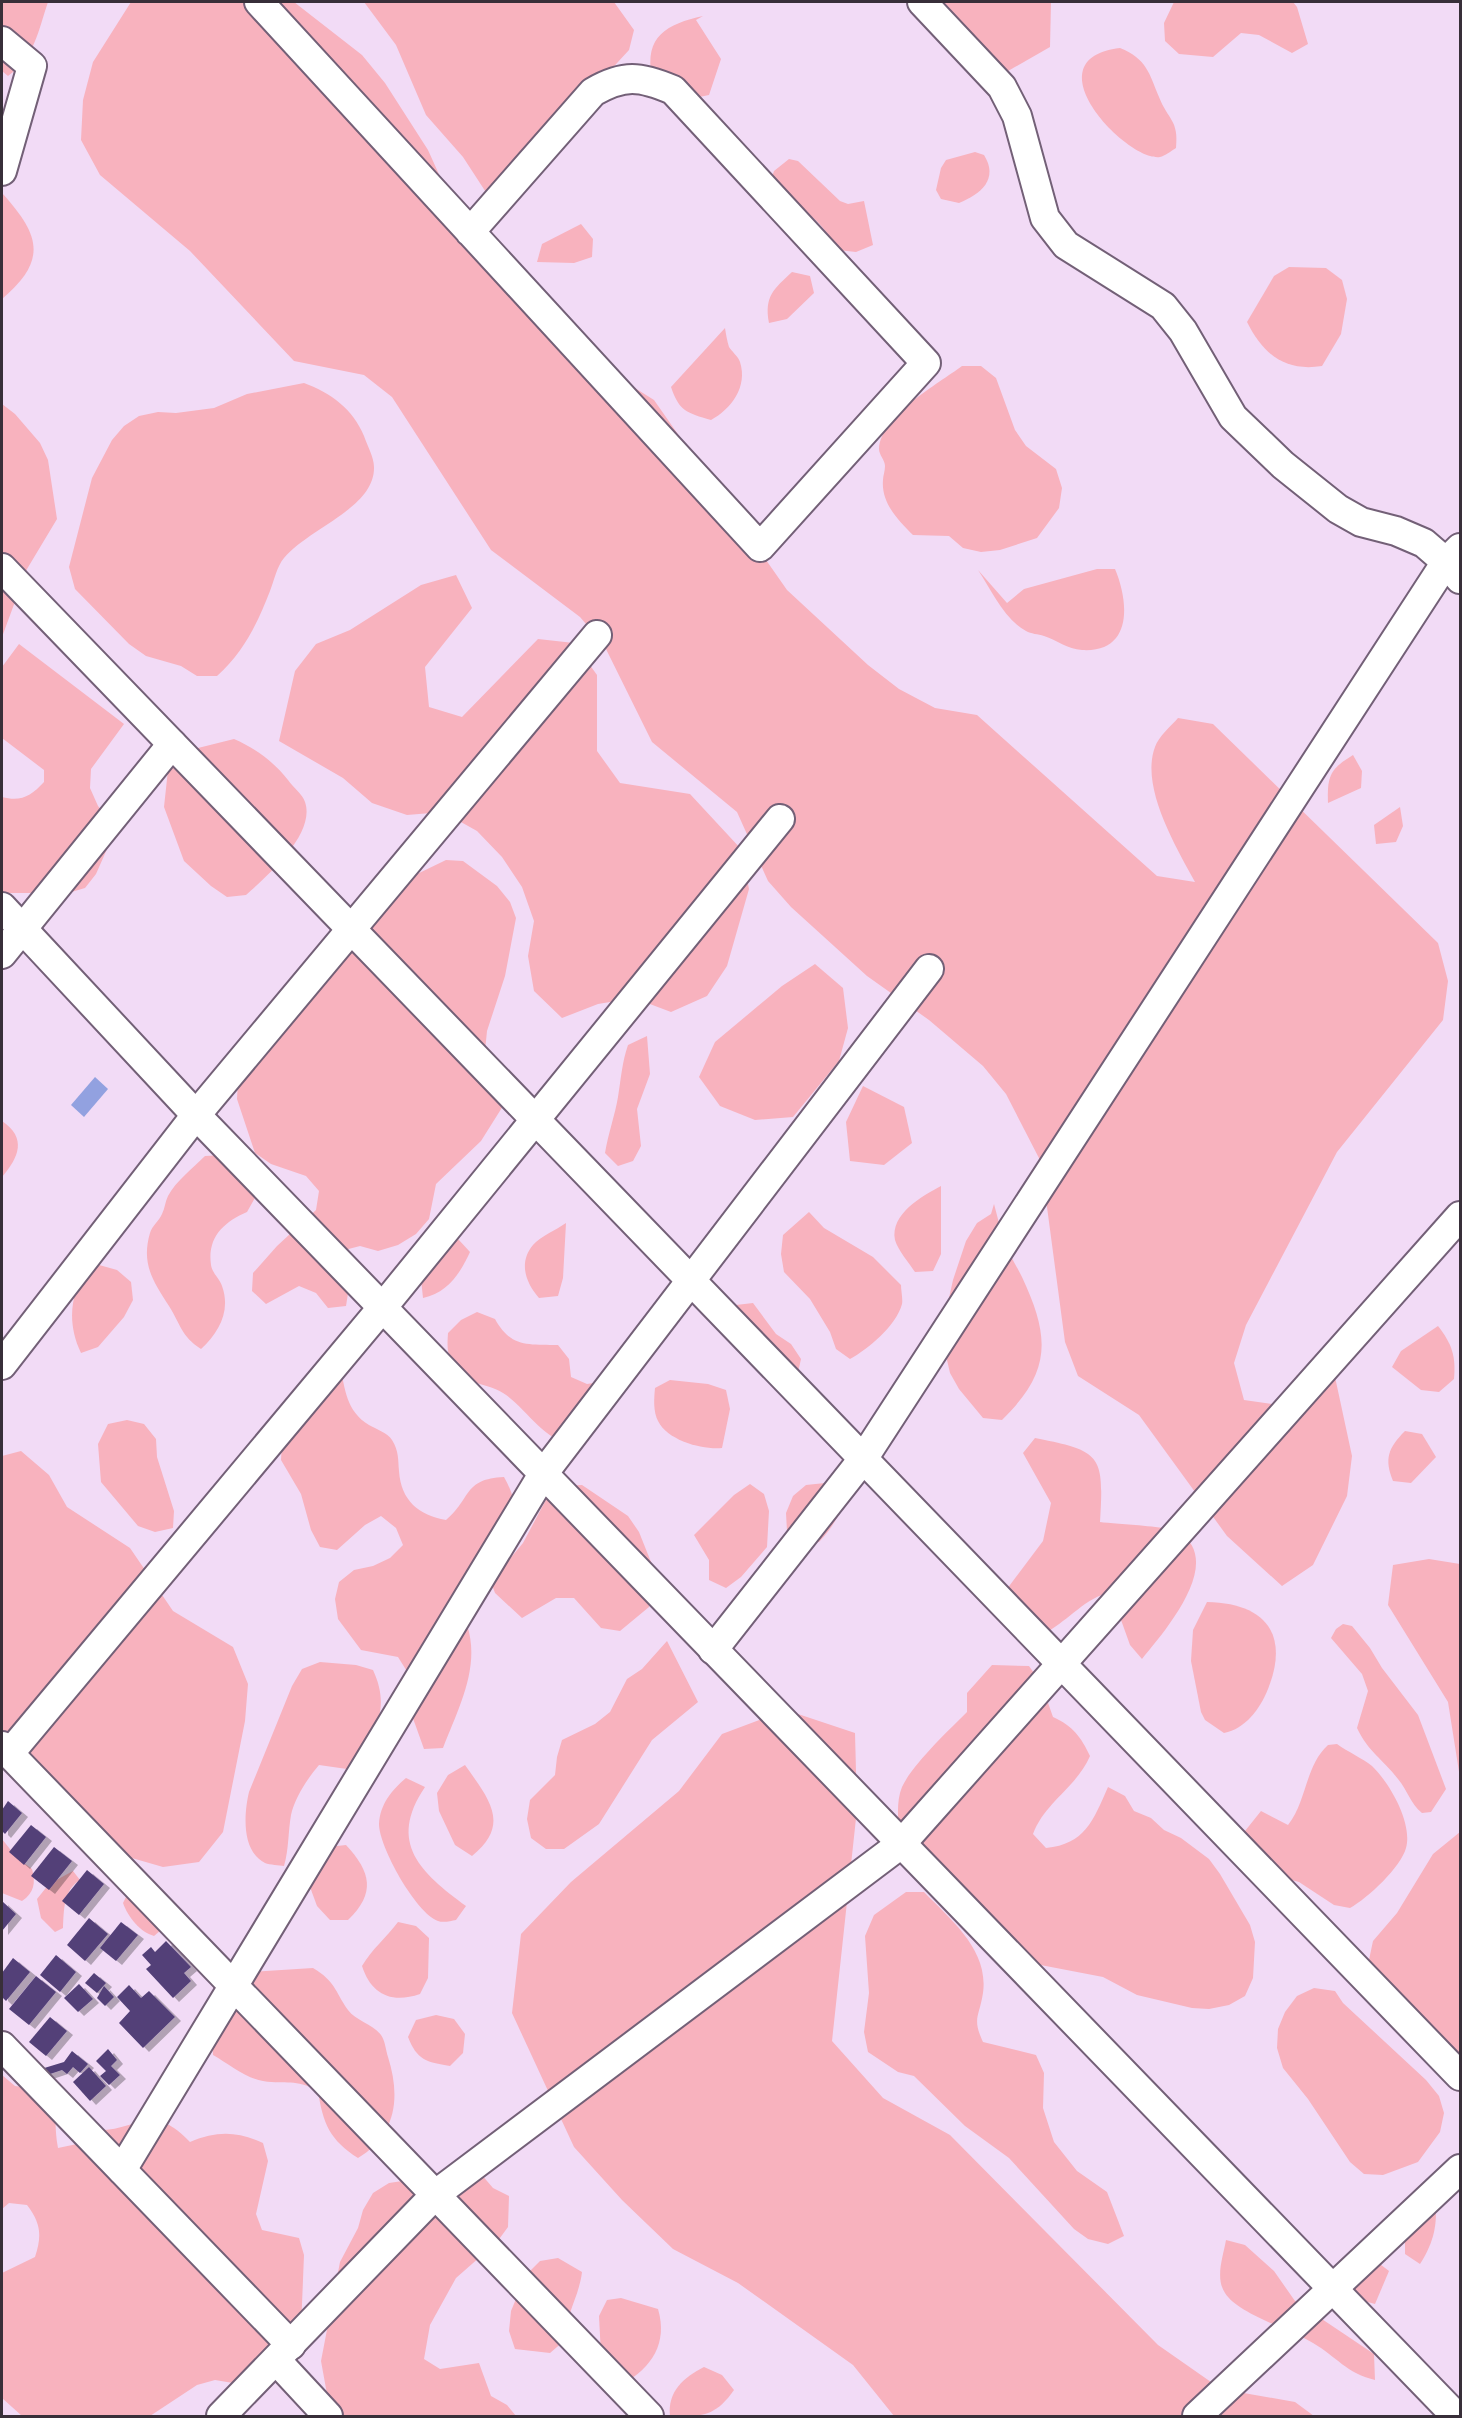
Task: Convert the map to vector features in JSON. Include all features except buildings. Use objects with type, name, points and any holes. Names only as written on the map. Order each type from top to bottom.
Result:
[{"type":"street","points":[[259,2],[470,232],[760,547],[926,363],[673,90],[645,79],[614,80],[593,92],[470,232]]},
{"type":"street","points":[[713,1650],[863,1459],[1456,563],[1424,543],[1396,531],[1361,522],[1338,509],[1291,472],[1233,417],[1183,331],[1163,306],[1066,244],[1045,218],[1017,116],[1002,87],[922,2]]},
{"type":"street","points":[[2,41],[32,66],[2,171]]},
{"type":"street","points":[[2,568],[1461,2076]]},
{"type":"street","points":[[2,1365],[196,1115],[597,635]]},
{"type":"street","points":[[2,954],[172,744]]},
{"type":"street","points":[[649,2416],[5,1750],[382,1308],[780,819]]},
{"type":"street","points":[[2,907],[196,1115],[1456,2416]]},
{"type":"street","points":[[122,2170],[543,1474],[929,969]]},
{"type":"street","points":[[221,2416],[436,2194],[902,1844],[1461,1216]]},
{"type":"street","points":[[2,2046],[122,2170],[283,2352],[328,2416]]},
{"type":"street","points":[[1197,2416],[1461,2169]]},
{"type":"shaded area","points":[[2,2],[48,2],[30,52],[17,69],[8,76],[2,71]]},
{"type":"shaded area","points":[[131,2],[294,2],[362,55],[385,83],[428,150],[460,221],[619,378],[654,400],[787,590],[868,665],[899,689],[935,708],[977,715],[1157,876],[1195,882],[1170,834],[1156,798],[1152,780],[1155,747],[1178,718],[1213,724],[1438,943],[1448,981],[1443,1020],[1337,1152],[1246,1325],[1234,1363],[1244,1400],[1279,1405],[1297,1375],[1335,1377],[1352,1456],[1347,1496],[1313,1565],[1282,1586],[1227,1536],[1139,1415],[1078,1376],[1065,1342],[1041,1162],[1006,1094],[983,1066],[929,1020],[867,976],[791,907],[768,881],[737,812],[652,742],[604,645],[580,617],[491,550],[392,397],[364,375],[294,361],[190,251],[100,175],[81,140],[83,100],[93,62]]},
{"type":"shaded area","points":[[364,2],[614,2],[634,30],[629,50],[491,200],[463,157],[426,115],[396,45]]},
{"type":"shaded area","points":[[940,2],[1051,2],[1050,47],[1008,71],[993,59]]},
{"type":"shaded area","points":[[1174,2],[1293,2],[1297,7],[1308,44],[1292,53],[1259,35],[1241,33],[1213,57],[1179,54],[1165,41],[1164,23]]},
{"type":"shaded area","points":[[703,16],[696,20],[721,59],[709,95],[690,99],[652,77],[650,63],[655,42],[661,34],[679,23]]},
{"type":"shaded area","points":[[1120,48],[1142,62],[1176,131],[1176,148],[1160,157],[1145,154],[1127,144],[1109,128],[1094,109],[1084,89],[1083,70],[1094,56]]},
{"type":"shaded area","points":[[975,152],[984,155],[988,164],[990,171],[985,185],[974,195],[959,203],[941,199],[936,190],[941,168],[946,160]]},
{"type":"shaded area","points":[[789,159],[798,161],[840,201],[848,204],[864,201],[873,245],[856,252],[838,250],[823,227],[771,180],[774,171]]},
{"type":"shaded area","points":[[2,193],[24,222],[34,247],[27,272],[2,299]]},
{"type":"shaded area","points":[[581,224],[593,239],[592,257],[574,263],[537,262],[542,244]]},
{"type":"shaded area","points":[[1289,267],[1326,268],[1342,280],[1347,299],[1341,334],[1322,366],[1297,366],[1277,358],[1260,343],[1247,322],[1274,276]]},
{"type":"shaded area","points":[[792,272],[810,276],[814,293],[787,319],[769,323],[769,299],[780,283]]},
{"type":"shaded area","points":[[725,328],[729,347],[740,362],[742,380],[731,403],[711,420],[685,410],[677,401],[671,387]]},
{"type":"shaded area","points":[[962,366],[981,366],[996,378],[1015,430],[1026,446],[1056,469],[1062,488],[1059,508],[1037,538],[1000,550],[981,552],[963,548],[949,536],[913,535],[892,511],[883,488],[885,466],[879,449],[882,436],[889,424],[912,401]]},
{"type":"shaded area","points":[[304,383],[340,403],[359,426],[373,459],[374,467],[371,481],[364,494],[353,506],[295,547],[284,558],[249,637],[235,657],[217,676],[197,676],[181,666],[146,656],[129,644],[75,589],[69,567],[92,478],[112,440],[124,426],[139,416],[158,412],[176,413],[214,408],[247,394]]},
{"type":"shaded area","points":[[2,404],[15,414],[40,443],[48,460],[57,519],[27,569],[2,637]]},
{"type":"shaded area","points":[[1097,569],[1115,569],[1123,596],[1123,623],[1119,634],[1111,643],[1099,649],[1082,650],[1028,632],[1018,626],[999,604],[978,570],[1007,603],[1024,589]]},
{"type":"shaded area","points":[[456,575],[472,608],[425,667],[429,707],[462,717],[538,639],[574,643],[597,675],[597,751],[620,783],[690,794],[741,849],[749,889],[727,966],[707,996],[671,1012],[634,998],[598,1004],[562,1018],[534,991],[528,956],[534,921],[522,887],[502,857],[477,831],[443,812],[407,815],[372,803],[343,778],[279,741],[295,671],[316,644],[350,630],[421,585]]},
{"type":"shaded area","points":[[19,644],[124,724],[91,769],[90,788],[98,806],[110,821],[111,840],[96,874],[85,888],[68,893],[2,893],[2,797],[15,799],[25,797],[44,782],[44,770],[2,738],[2,667]]},
{"type":"shaded area","points":[[234,739],[257,751],[277,767],[302,797],[306,814],[297,840],[277,866],[246,895],[227,897],[211,886],[184,861],[164,807],[168,770],[181,757],[198,748]]},
{"type":"shaded area","points":[[1353,755],[1362,771],[1361,788],[1328,803],[1328,786],[1332,774],[1339,765]]},
{"type":"shaded area","points":[[1400,807],[1403,826],[1396,842],[1376,844],[1374,825]]},
{"type":"shaded area","points":[[446,860],[463,861],[497,886],[510,902],[516,918],[505,976],[487,1031],[485,1051],[503,1106],[481,1141],[436,1184],[429,1219],[416,1234],[398,1245],[378,1251],[360,1246],[341,1251],[349,1287],[346,1306],[328,1308],[316,1293],[299,1286],[266,1304],[252,1291],[253,1273],[277,1246],[316,1210],[319,1191],[306,1176],[271,1164],[255,1153],[237,1099],[239,1062],[413,876]]},
{"type":"shaded area","points":[[815,964],[843,988],[848,1028],[839,1061],[793,1117],[755,1120],[720,1106],[699,1077],[715,1042],[782,986]]},
{"type":"shaded area","points":[[647,1036],[650,1074],[637,1109],[641,1146],[633,1161],[618,1166],[605,1153],[617,1104],[624,1058],[628,1045]]},
{"type":"shaded area","points":[[863,1086],[904,1107],[912,1143],[884,1165],[850,1161],[846,1122]]},
{"type":"shaded area","points":[[2,1121],[15,1134],[18,1148],[13,1162],[2,1177]]},
{"type":"shaded area","points":[[224,1155],[256,1196],[247,1212],[224,1226],[212,1246],[211,1265],[222,1286],[225,1304],[218,1328],[201,1349],[185,1335],[154,1280],[148,1263],[148,1244],[151,1230],[161,1217],[168,1196],[175,1185],[205,1156]]},
{"type":"shaded area","points":[[941,1186],[941,1254],[933,1271],[915,1272],[896,1244],[897,1222],[909,1207]]},
{"type":"shaded area","points":[[994,1204],[1006,1245],[1031,1298],[1041,1336],[1038,1369],[1018,1402],[1002,1420],[983,1418],[959,1389],[950,1373],[941,1334],[953,1280],[966,1241],[977,1223],[991,1214]]},
{"type":"shaded area","points":[[809,1212],[824,1228],[873,1257],[901,1285],[902,1304],[894,1320],[873,1343],[850,1359],[836,1349],[830,1332],[810,1299],[784,1272],[781,1254],[783,1235]]},
{"type":"shaded area","points":[[566,1223],[563,1278],[558,1296],[539,1298],[527,1279],[525,1266],[528,1252],[536,1242]]},
{"type":"shaded area","points":[[458,1239],[470,1252],[462,1268],[446,1287],[423,1298],[421,1279],[442,1248]]},
{"type":"shaded area","points":[[92,1263],[117,1270],[131,1282],[133,1300],[124,1317],[98,1347],[81,1353],[73,1330],[73,1306],[79,1284]]},
{"type":"shaded area","points":[[753,1303],[776,1334],[791,1344],[801,1359],[797,1377],[734,1323],[736,1305]]},
{"type":"shaded area","points":[[477,1312],[495,1319],[507,1335],[521,1343],[558,1345],[569,1359],[571,1377],[587,1384],[606,1381],[605,1408],[601,1422],[593,1433],[580,1441],[568,1442],[556,1439],[503,1393],[465,1378],[455,1369],[449,1356],[448,1333],[461,1320]]},
{"type":"shaded area","points":[[1438,1326],[1452,1351],[1454,1379],[1439,1392],[1421,1390],[1392,1367],[1401,1351]]},
{"type":"shaded area","points":[[340,1365],[345,1391],[351,1406],[361,1419],[385,1433],[392,1440],[397,1452],[403,1491],[413,1505],[420,1510],[446,1520],[474,1486],[481,1481],[504,1477],[514,1502],[515,1514],[512,1537],[498,1573],[523,1543],[548,1496],[564,1486],[582,1485],[628,1516],[639,1532],[653,1567],[654,1589],[649,1607],[620,1631],[601,1628],[574,1598],[556,1598],[522,1618],[495,1593],[489,1576],[467,1625],[471,1641],[470,1672],[461,1703],[443,1748],[424,1749],[410,1710],[408,1673],[398,1657],[361,1650],[338,1619],[335,1599],[339,1582],[354,1570],[373,1566],[390,1558],[403,1545],[396,1528],[381,1516],[365,1525],[337,1550],[320,1547],[311,1530],[301,1494],[281,1460],[282,1442]]},
{"type":"shaded area","points":[[670,1380],[708,1384],[726,1390],[730,1409],[722,1448],[687,1443],[663,1428],[655,1413],[655,1388]]},
{"type":"shaded area","points":[[127,1420],[144,1424],[156,1439],[157,1457],[174,1511],[173,1528],[155,1532],[138,1526],[101,1482],[98,1444],[108,1424]]},
{"type":"shaded area","points":[[1405,1431],[1422,1434],[1436,1457],[1411,1483],[1393,1481],[1388,1460],[1391,1448]]},
{"type":"shaded area","points":[[1035,1438],[1074,1447],[1094,1460],[1099,1469],[1101,1482],[1100,1522],[1172,1530],[1178,1532],[1191,1545],[1196,1560],[1194,1578],[1186,1597],[1176,1615],[1142,1659],[1130,1645],[1111,1592],[1085,1604],[1047,1632],[1007,1589],[1043,1541],[1051,1503],[1023,1453]]},
{"type":"shaded area","points":[[21,1451],[49,1475],[67,1507],[130,1548],[173,1611],[233,1647],[248,1684],[245,1721],[223,1832],[199,1862],[163,1867],[125,1856],[2,1765],[2,1456]]},
{"type":"shaded area","points":[[838,1470],[855,1474],[841,1510],[819,1542],[801,1542],[787,1531],[786,1513],[793,1496],[806,1485],[825,1483]]},
{"type":"shaded area","points":[[750,1484],[764,1494],[769,1511],[767,1547],[741,1577],[726,1588],[709,1580],[709,1560],[694,1535],[734,1495]]},
{"type":"shaded area","points":[[1429,1559],[1460,1564],[1460,1778],[1448,1702],[1388,1605],[1393,1565]]},
{"type":"shaded area","points":[[1207,1602],[1244,1608],[1258,1615],[1274,1638],[1276,1652],[1274,1670],[1261,1704],[1245,1723],[1224,1733],[1205,1720],[1201,1712],[1191,1661],[1193,1630]]},
{"type":"shaded area","points":[[1343,1624],[1352,1626],[1418,1715],[1446,1789],[1431,1812],[1422,1813],[1418,1809],[1401,1783],[1371,1750],[1357,1728],[1368,1691],[1362,1674],[1331,1638],[1336,1629]]},
{"type":"shaded area","points":[[667,1641],[698,1702],[652,1740],[599,1824],[564,1849],[546,1849],[531,1838],[527,1819],[530,1800],[555,1775],[562,1740],[595,1724],[610,1712],[627,1679],[642,1669]]},
{"type":"shaded area","points":[[320,1662],[356,1665],[373,1670],[381,1698],[378,1721],[354,1770],[319,1765],[315,1770],[302,1788],[293,1808],[284,1866],[267,1864],[257,1857],[248,1841],[246,1810],[249,1792],[292,1686],[302,1669]]},
{"type":"shaded area","points":[[992,1665],[1029,1666],[1041,1683],[1053,1717],[1076,1733],[1090,1756],[1077,1777],[1045,1813],[1033,1834],[1046,1848],[1070,1842],[1086,1829],[1108,1787],[1125,1796],[1134,1811],[1151,1818],[1164,1830],[1181,1838],[1209,1859],[1250,1925],[1255,1942],[1253,1978],[1245,1996],[1229,2005],[1209,2009],[1192,2008],[1137,1995],[1103,1977],[1025,1962],[900,1844],[898,1808],[902,1787],[922,1758],[967,1712],[967,1693]]},
{"type":"shaded area","points":[[786,1710],[855,1733],[857,1809],[832,2041],[883,2098],[950,2135],[1158,2345],[1221,2389],[1295,2402],[1314,2416],[894,2416],[853,2365],[738,2283],[673,2249],[622,2200],[574,2147],[512,2013],[521,1934],[571,1882],[679,1791],[722,1734]]},
{"type":"shaded area","points":[[1337,1744],[1364,1760],[1379,1773],[1392,1792],[1403,1815],[1407,1838],[1403,1856],[1391,1873],[1374,1890],[1350,1908],[1334,1905],[1299,1882],[1288,1879],[1243,1840],[1245,1831],[1261,1811],[1288,1825],[1299,1805],[1320,1753],[1328,1745]]},
{"type":"shaded area","points":[[465,1765],[488,1800],[493,1822],[491,1833],[472,1856],[455,1845],[439,1811],[437,1793],[448,1775]]},
{"type":"shaded area","points":[[406,1778],[425,1787],[414,1807],[409,1825],[409,1841],[423,1869],[466,1906],[456,1920],[438,1921],[420,1906],[400,1878],[385,1848],[379,1824],[382,1810],[392,1793]]},
{"type":"shaded area","points":[[1460,1832],[1460,2059],[1366,1974],[1373,1941],[1397,1913],[1433,1854]]},
{"type":"shaded area","points":[[2,1839],[17,1858],[32,1869],[33,1887],[22,1901],[2,1893]]},
{"type":"shaded area","points":[[346,1845],[365,1873],[366,1892],[363,1901],[348,1920],[330,1920],[317,1906],[310,1887],[328,1847]]},
{"type":"shaded area","points":[[73,1871],[80,1880],[74,1884],[67,1895],[63,1928],[55,1932],[41,1918],[37,1899],[49,1884]]},
{"type":"shaded area","points":[[906,1892],[924,1892],[966,1937],[980,1963],[983,1977],[983,1993],[977,2023],[983,2042],[1036,2055],[1044,2073],[1043,2108],[1054,2142],[1077,2171],[1107,2192],[1124,2236],[1108,2244],[1088,2239],[1074,2229],[1009,2158],[965,2126],[914,2076],[898,2072],[868,2052],[864,2032],[869,1993],[865,1936],[874,1915]]},
{"type":"shaded area","points":[[127,1895],[161,1930],[154,1936],[139,1927],[128,1913],[123,1903]]},
{"type":"shaded area","points":[[398,1922],[416,1926],[429,1938],[428,1978],[420,1994],[400,1998],[391,1997],[377,1990],[366,1976],[362,1966]]},
{"type":"shaded area","points":[[313,1968],[330,1982],[351,2014],[381,2035],[392,2072],[394,2101],[388,2127],[371,2149],[358,2158],[341,2145],[329,2130],[322,2113],[318,2091],[297,2083],[256,2079],[243,2074],[213,2055],[212,2036],[248,1972]]},
{"type":"shaded area","points":[[1314,1988],[1335,1991],[1343,2003],[1426,2080],[1439,2096],[1444,2113],[1440,2132],[1418,2162],[1383,2175],[1364,2174],[1350,2162],[1308,2099],[1283,2068],[1277,2048],[1278,2029],[1285,2012],[1297,1996]]},
{"type":"shaded area","points":[[436,2015],[454,2019],[465,2034],[463,2053],[450,2066],[423,2059],[415,2051],[408,2037],[416,2020]]},
{"type":"shaded area","points":[[2,2075],[15,2086],[52,2091],[58,2148],[77,2144],[92,2130],[120,2128],[153,2120],[176,2129],[190,2142],[226,2134],[244,2136],[263,2143],[268,2161],[256,2214],[262,2230],[299,2238],[304,2255],[301,2329],[233,2383],[215,2380],[197,2385],[150,2416],[22,2416],[2,2398],[2,2273],[35,2257],[39,2243],[39,2230],[27,2205],[9,2203],[2,2209]]},
{"type":"shaded area","points":[[463,2172],[481,2174],[493,2188],[509,2196],[508,2227],[497,2242],[456,2278],[430,2325],[424,2359],[440,2369],[479,2363],[491,2396],[507,2405],[516,2416],[331,2416],[321,2361],[340,2262],[358,2228],[363,2210],[373,2193],[389,2183]]},
{"type":"shaded area","points":[[1435,2198],[1434,2232],[1429,2248],[1420,2264],[1405,2254],[1405,2234]]},
{"type":"shaded area","points":[[1226,2240],[1245,2245],[1274,2271],[1295,2301],[1374,2354],[1375,2380],[1356,2373],[1313,2343],[1253,2315],[1232,2301],[1225,2293],[1221,2281]]},
{"type":"shaded area","points":[[1368,2255],[1389,2271],[1375,2304],[1357,2299],[1345,2284]]},
{"type":"shaded area","points":[[558,2258],[582,2272],[564,2341],[550,2353],[515,2349],[509,2331],[511,2311],[526,2275],[540,2261]]},
{"type":"shaded area","points":[[621,2298],[658,2309],[661,2321],[661,2333],[655,2353],[642,2370],[623,2384],[601,2355],[599,2316],[607,2300]]},
{"type":"shaded area","points":[[704,2367],[722,2375],[734,2390],[714,2410],[699,2415],[670,2416],[671,2400],[678,2386]]},
{"type":"water","points":[[95,1077],[108,1089],[84,1117],[71,1105]]}]
